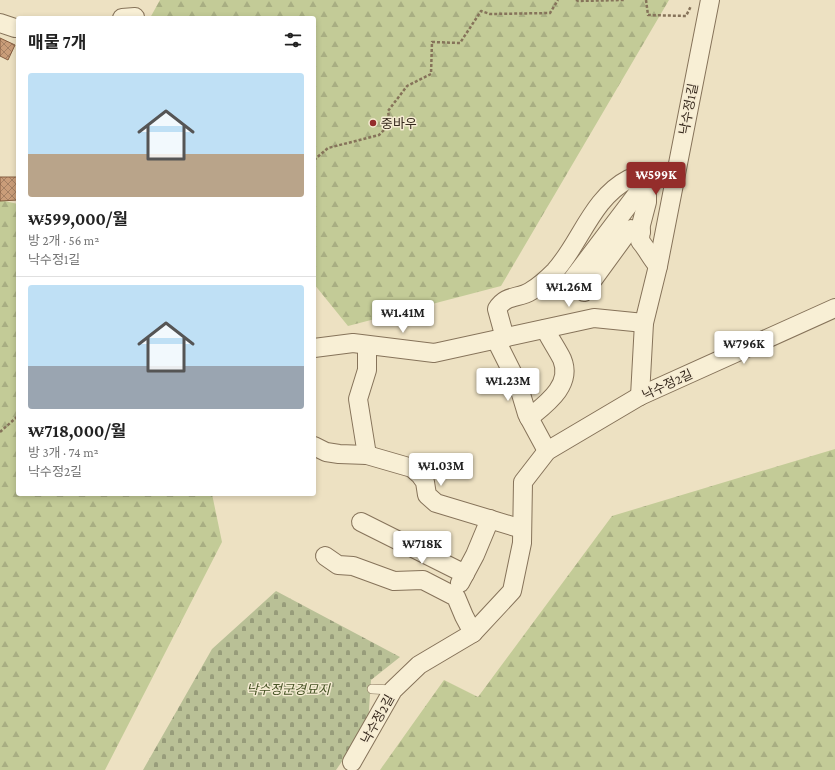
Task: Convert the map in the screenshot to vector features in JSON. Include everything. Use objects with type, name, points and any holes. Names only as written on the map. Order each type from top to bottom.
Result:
[{"type":"street","name":"낙수정1길","points":[[640,396],[644,323],[658,266],[710,0]]},
{"type":"street","points":[[0,23],[16,28]]},
{"type":"street","points":[[547,452],[529,418],[518,384],[500,339],[498,309],[502,302],[530,292],[554,272],[565,259],[592,214],[609,193],[629,179],[643,186],[647,192],[648,197],[641,225],[640,241],[658,266]]},
{"type":"street","points":[[565,289],[643,186]]},
{"type":"street","points":[[584,292],[627,233],[631,229],[641,232]]},
{"type":"street","name":"낙수정2길","points":[[349,766],[393,690],[419,665],[473,633],[512,591],[522,543],[523,482],[547,452],[640,396],[835,308]]},
{"type":"street","points":[[316,348],[353,343],[434,353],[594,318],[644,323]]},
{"type":"street","points":[[529,418],[550,401],[557,393],[563,379],[564,368],[562,360],[545,329]]},
{"type":"street","points":[[367,345],[367,370],[358,399],[367,455]]},
{"type":"street","points":[[316,447],[326,452],[367,455],[412,468],[420,475],[424,482],[427,495],[436,503],[522,529]]},
{"type":"street","points":[[453,595],[475,555],[490,519]]},
{"type":"street","points":[[361,522],[465,574]]},
{"type":"street","points":[[325,556],[338,565],[353,566],[394,581],[423,580],[453,595],[456,597],[473,633]]},
{"type":"lane","points":[[372,689],[393,690]]},
{"type":"path","points":[[316,158],[328,148],[379,135],[390,124],[388,111],[407,86],[431,74],[432,42],[460,43],[481,11],[490,14],[550,13],[558,0]]},
{"type":"path","points":[[576,0],[578,2],[624,0]]},
{"type":"path","points":[[646,0],[648,15],[686,16],[694,0]]},
{"type":"path","points":[[0,432],[16,418]]},
{"type":"green space","points":[[160,0],[669,0],[501,286],[348,326],[316,286],[316,16],[151,16]]},
{"type":"green space","points":[[0,200],[16,204],[16,496],[212,496],[222,542],[105,770],[0,770]]},
{"type":"green space","points":[[835,449],[835,770],[380,770],[444,680],[478,697],[612,516]]},
{"type":"green space","name":"낙수정군경묘지","points":[[276,591],[400,657],[371,680],[368,724],[336,770],[143,770],[212,649]]},
{"type":"building","points":[[0,38],[15,45],[8,60],[0,56]]},
{"type":"building","points":[[0,177],[16,177],[16,200],[0,201]]},
{"type":"place","name":"중바우","points":[[373,123]]}]
